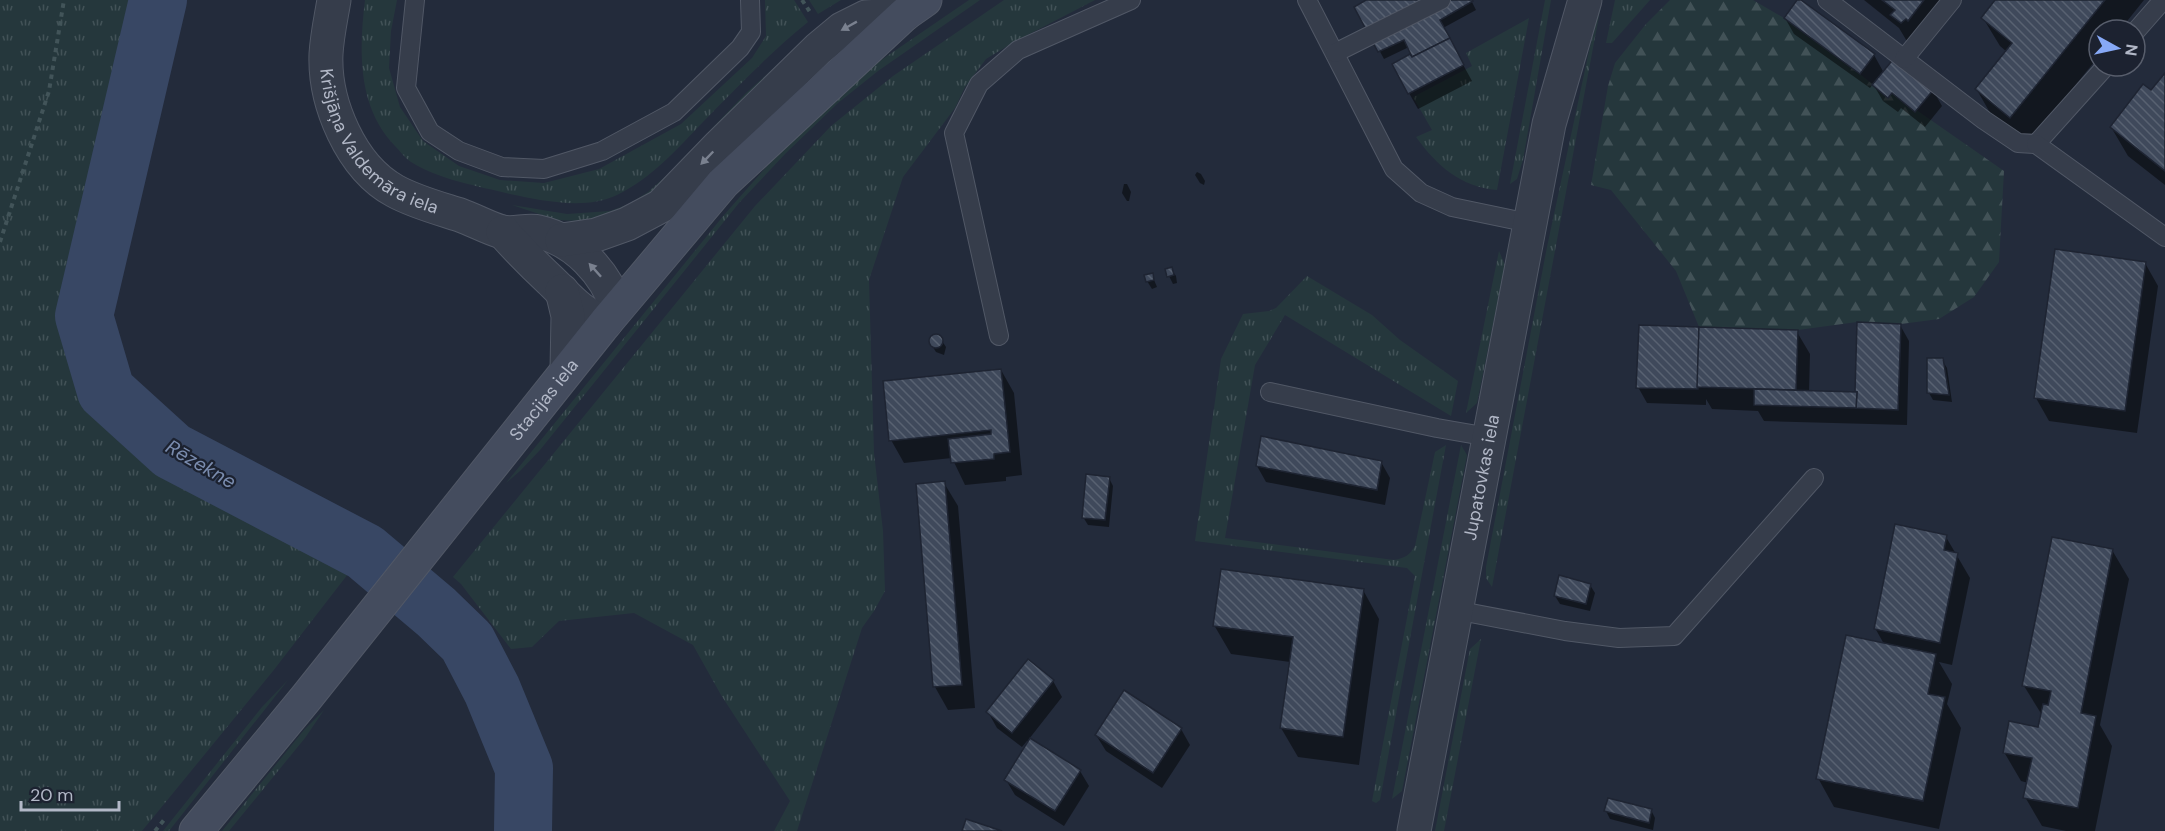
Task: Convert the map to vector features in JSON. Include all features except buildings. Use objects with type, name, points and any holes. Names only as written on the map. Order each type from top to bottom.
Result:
[{"type":"main road","name":"Stacijas iela","points":[[196,831],[306,698],[567,370],[723,183],[915,7]]},
{"type":"street","name":"Krišjāņa Valdemāra iela","points":[[334,0],[326,55],[329,92],[338,124],[356,155],[394,191],[503,232]]},
{"type":"street","name":"Jupatovkas iela","points":[[1549,124],[1547,90],[1561,0]]},
{"type":"street","name":"Jupatovkas iela","points":[[1414,831],[1549,124],[1585,0]]},
{"type":"street","points":[[562,240],[596,235],[627,225],[661,206],[728,136],[818,49],[842,29],[866,17],[915,7]]},
{"type":"street","points":[[537,231],[562,240],[598,272],[607,284],[612,315],[593,318],[579,309],[524,257],[503,232],[537,231]]},
{"type":"street","points":[[561,291],[568,316],[567,370]]},
{"type":"lane","points":[[415,0],[406,88],[430,132],[459,151],[502,167],[544,169],[603,151],[674,112],[741,48],[751,32],[750,0]]},
{"type":"lane","points":[[999,336],[954,133],[979,84],[1018,50],[1131,0]]},
{"type":"lane","points":[[1307,0],[1394,169],[1421,193],[1452,207],[1529,223]]},
{"type":"lane","points":[[1335,53],[1441,0]]},
{"type":"lane","points":[[1827,0],[2018,143],[2036,144],[2165,237]]},
{"type":"lane","points":[[1904,59],[1952,0]]},
{"type":"lane","points":[[2147,18],[2163,0]]},
{"type":"lane","points":[[2036,144],[2095,78]]},
{"type":"lane","points":[[1270,392],[1489,437]]},
{"type":"lane","points":[[1455,610],[1565,631],[1619,638],[1674,636],[1814,478]]},
{"type":"path","points":[[0,242],[49,91],[64,0]]},
{"type":"path","points":[[802,0],[808,9]]},
{"type":"green space","points":[[0,0],[157,0],[91,341],[155,435],[365,552],[273,671],[142,831],[0,831]]},
{"type":"green space","points":[[365,0],[397,0],[391,31],[389,68],[400,107],[423,141],[459,166],[500,180],[544,183],[599,169],[681,124],[752,58],[766,36],[765,0],[794,0],[808,22],[767,58],[653,172],[630,188],[605,200],[564,203],[523,197],[459,182],[411,162],[395,146],[373,114],[367,96],[362,58]]},
{"type":"green space","points":[[809,0],[841,0],[818,14]]},
{"type":"green space","points":[[864,0],[878,0],[655,194],[613,217],[579,221],[557,220],[512,205],[567,214],[610,211],[629,204],[648,192],[667,175],[746,93],[822,25]]},
{"type":"green space","points":[[969,0],[980,0],[878,71],[838,103],[786,153],[739,203],[540,450],[506,483],[724,215],[776,156],[874,65]]},
{"type":"green space","points":[[1004,0],[1095,0],[986,59],[965,87],[955,108],[903,177],[869,280],[874,453],[883,531],[885,591],[862,628],[797,831],[774,831],[790,801],[721,695],[693,645],[634,613],[559,621],[532,647],[511,649],[461,584],[453,577],[755,206],[831,126],[893,76]]},
{"type":"green space","points":[[1545,0],[1551,0],[1523,160],[1517,179],[1510,184]]},
{"type":"green space","points":[[1600,0],[1602,0],[1492,587],[1486,578],[1486,567],[1547,247]]},
{"type":"green space","points":[[1615,0],[1650,0],[1612,43],[1606,43]]},
{"type":"green space","points":[[1670,0],[1753,0],[1784,18],[1888,97],[1892,93],[2004,171],[1999,262],[1974,297],[1939,319],[1901,324],[1857,322],[1798,330],[1699,327],[1676,271],[1611,190],[1591,185],[1608,86],[1615,63],[1646,24]]},
{"type":"green space","points":[[1529,18],[1497,190],[1472,185],[1441,166],[1416,137],[1432,130],[1413,97],[1472,66],[1466,53]]},
{"type":"green space","points":[[1499,251],[1505,265],[1477,403],[1466,413]]},
{"type":"green space","points":[[1307,276],[1372,315],[1400,340],[1458,381],[1451,416],[1285,315],[1255,365],[1225,538],[1394,560],[1404,557],[1415,546],[1435,452],[1446,445],[1380,800],[1376,803],[1372,801],[1415,576],[1407,568],[1195,541],[1221,359],[1243,314],[1276,308]]},
{"type":"green space","points":[[1461,445],[1467,455],[1402,791],[1392,799]]},
{"type":"green space","points":[[1481,639],[1444,831],[1435,831],[1470,649]]},
{"type":"green space","points":[[288,680],[169,831],[163,831],[262,707]]},
{"type":"green space","points":[[324,710],[305,738],[229,831],[222,831],[304,730]]},
{"type":"waterway","name":"Rēzekne","points":[[158,0],[84,316],[106,391],[172,451],[365,552],[436,612],[467,642],[492,690],[524,768],[523,831]]}]
